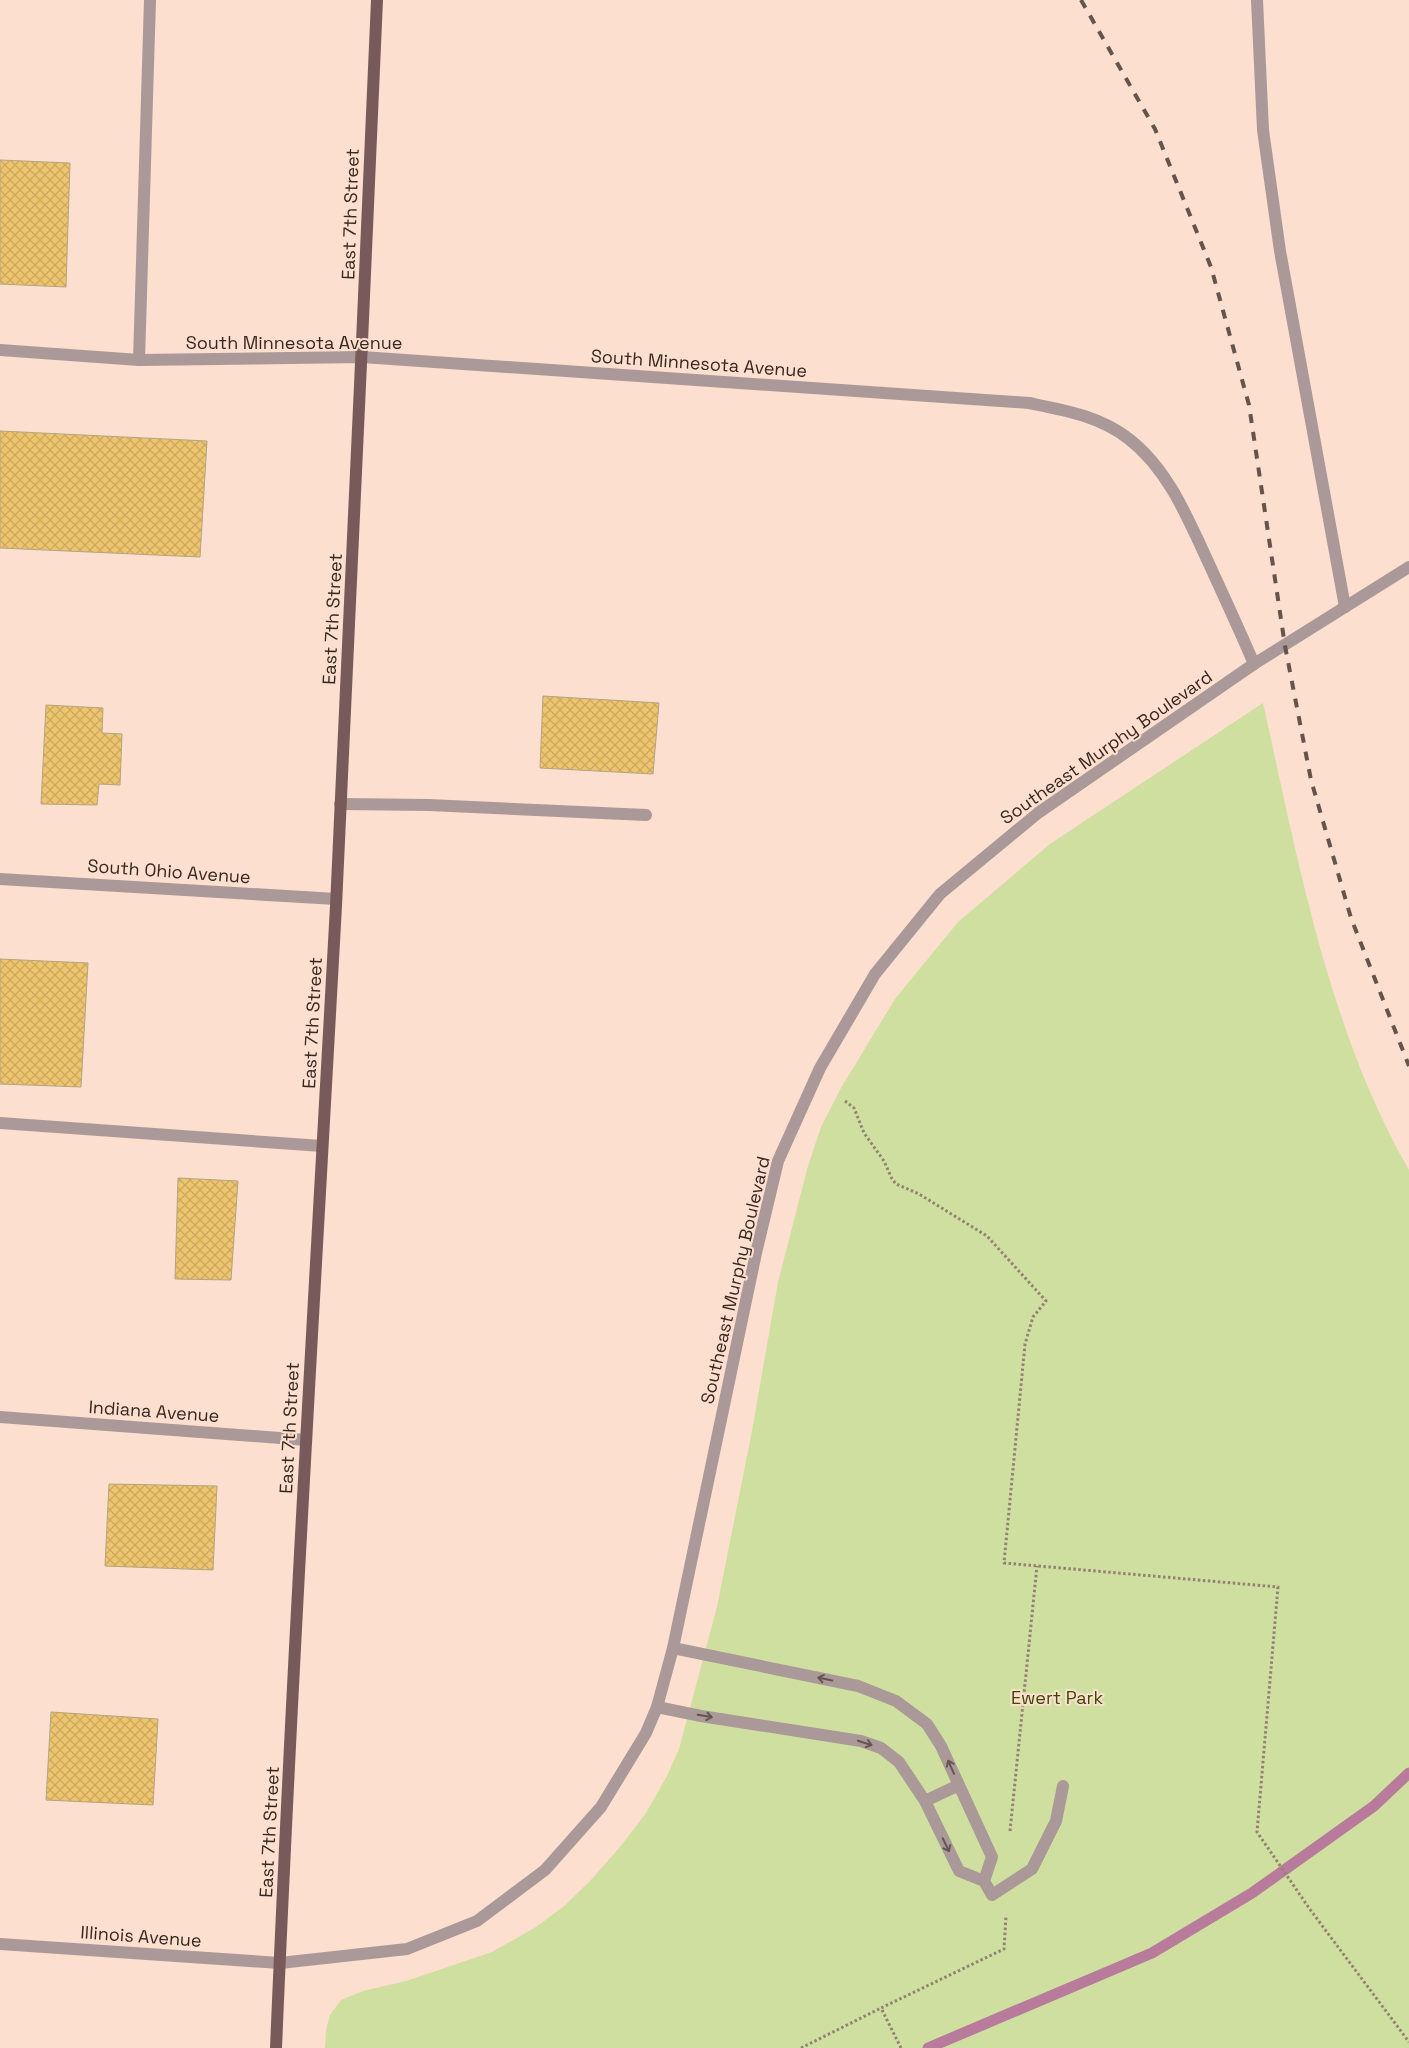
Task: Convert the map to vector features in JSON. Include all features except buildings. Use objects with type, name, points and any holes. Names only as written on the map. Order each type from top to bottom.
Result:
[{"type":"main road","name":"East 7th Street","points":[[276,2048],[306,1440],[336,899],[377,0]]},
{"type":"street","points":[[139,360],[150,0]]},
{"type":"street","points":[[1257,0],[1263,130],[1280,251],[1346,607]]},
{"type":"street","name":"South Minnesota Avenue","points":[[0,350],[139,360],[362,357],[1029,404],[1071,412],[1095,419],[1129,439],[1166,480],[1191,525],[1254,664]]},
{"type":"street","name":"Southeast Murphy Boulevard","points":[[280,1963],[407,1949],[477,1920],[545,1870],[602,1806],[646,1733],[658,1707],[673,1648],[756,1253],[778,1161],[820,1068],[875,974],[940,894],[1038,813],[1254,664],[1346,607],[1403,576],[1409,567]]},
{"type":"street","points":[[340,804],[412,804],[646,815]]},
{"type":"street","name":"South Ohio Avenue","points":[[0,878],[336,899]]},
{"type":"street","points":[[0,1123],[322,1146]]},
{"type":"street","name":"Indiana Avenue","points":[[0,1417],[306,1440]]},
{"type":"street","points":[[673,1648],[858,1686],[896,1701],[927,1724],[941,1746],[992,1857],[984,1880]]},
{"type":"street","points":[[658,1707],[700,1716],[861,1741],[881,1748],[899,1762],[925,1801],[959,1871],[984,1880],[992,1895],[1032,1870],[1056,1821],[1063,1786]]},
{"type":"street","points":[[925,1801],[959,1785]]},
{"type":"street","name":"Illinois Avenue","points":[[0,1944],[280,1963]]},
{"type":"path","points":[[845,1101],[854,1108],[864,1133],[884,1162],[896,1184],[919,1194],[987,1236],[1046,1301],[1033,1317],[1025,1344],[1004,1563],[1278,1587],[1258,1832],[1309,1908],[1409,2042]]},
{"type":"path","points":[[1010,1832],[1037,1566]]},
{"type":"path","points":[[801,2048],[1004,1949],[1006,1912]]},
{"type":"path","points":[[881,2008],[901,2048]]},
{"type":"green space","name":"Ewert Park","points":[[1263,703],[1303,883],[1336,1002],[1357,1060],[1381,1116],[1409,1170],[1409,2048],[325,2048],[326,2030],[330,2015],[341,2000],[363,1991],[406,1981],[492,1952],[536,1927],[563,1907],[590,1881],[620,1847],[646,1813],[667,1776],[679,1749],[717,1607],[752,1431],[778,1282],[808,1166],[821,1127],[841,1088],[895,999],[958,922],[1050,844]]},
{"type":"waterway","points":[[928,2048],[1152,1953],[1252,1893],[1374,1806],[1409,1773]]},
{"type":"railway","points":[[1081,0],[1155,129],[1211,267],[1249,405],[1285,646],[1311,780],[1351,918],[1409,1066]]}]
